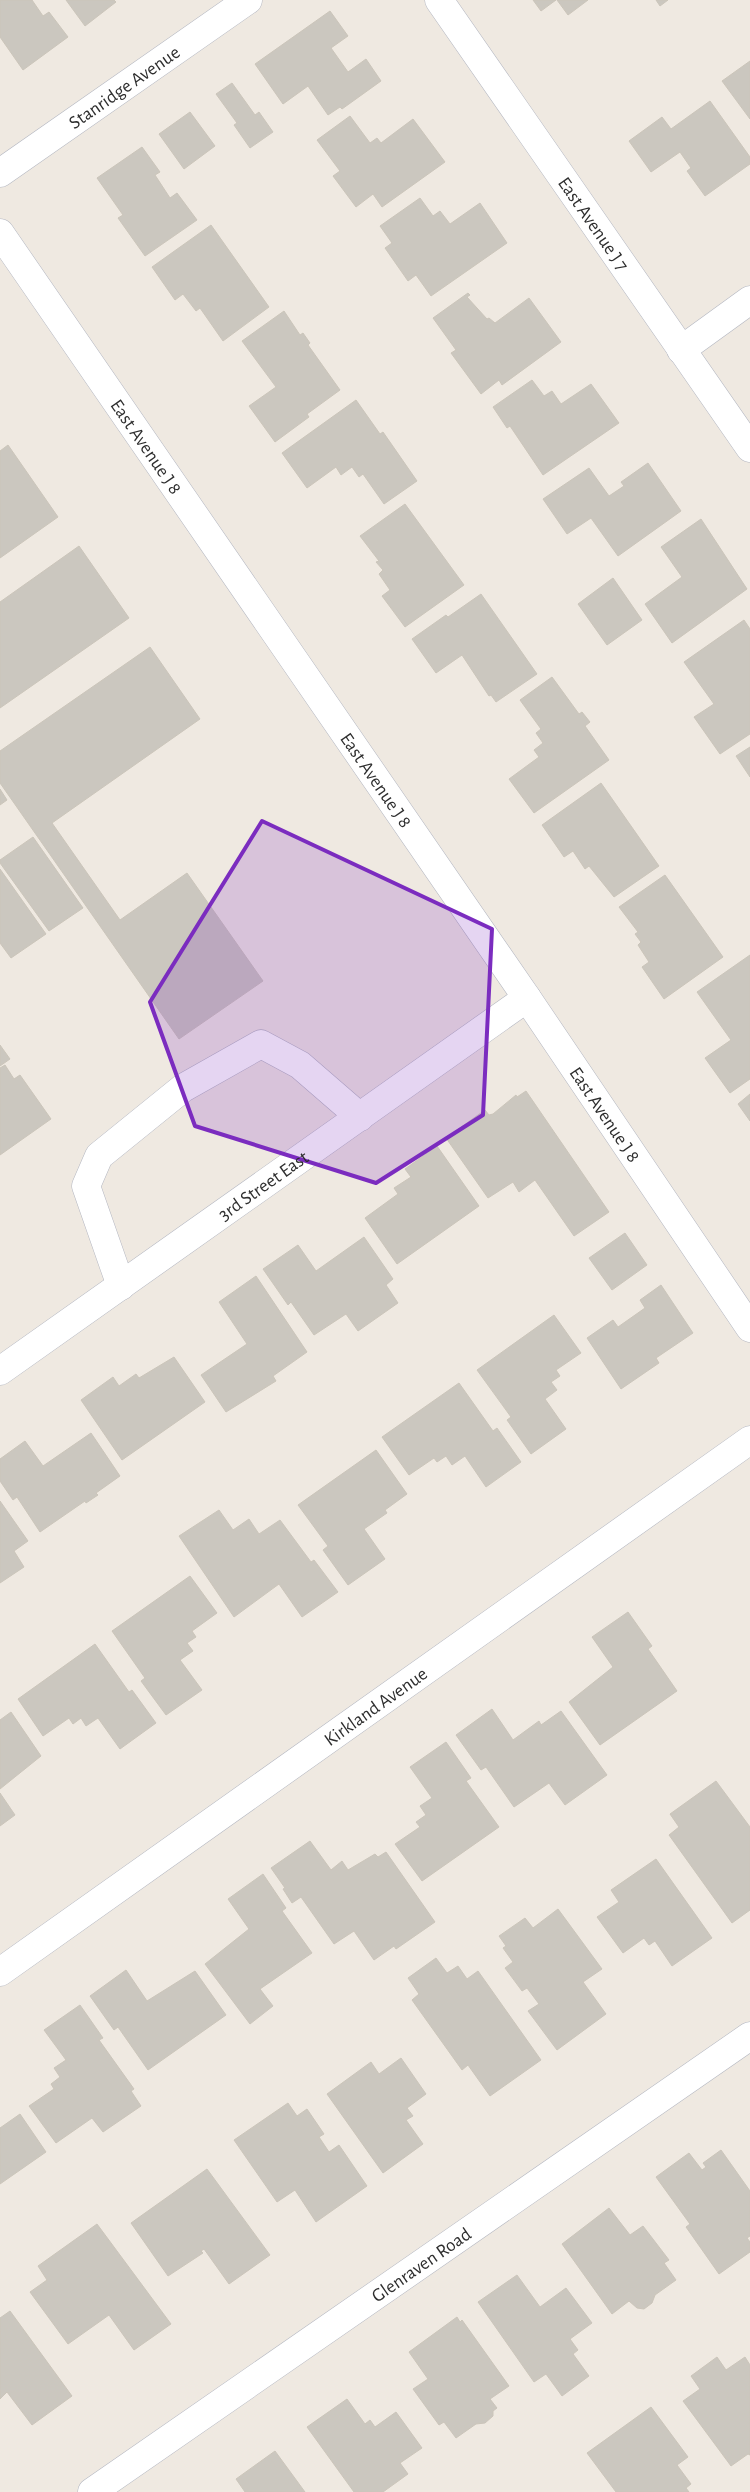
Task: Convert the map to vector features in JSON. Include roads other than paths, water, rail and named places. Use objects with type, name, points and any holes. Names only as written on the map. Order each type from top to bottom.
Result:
[{"type":"street","name":"Stanridge Avenue","points":[[0,173],[248,0]]},
{"type":"street","name":"East Avenue J 7","points":[[439,0],[750,448]]},
{"type":"street","name":"East Avenue J 8","points":[[0,233],[527,998],[750,1328]]},
{"type":"street","points":[[681,350],[750,300]]},
{"type":"street","name":"3rd Street East","points":[[0,1371],[527,998]]},
{"type":"street","points":[[121,1286],[86,1186],[99,1156],[183,1088],[261,1044],[300,1065],[360,1117]]},
{"type":"street","name":"Kirkland Avenue","points":[[0,1972],[750,1440]]},
{"type":"street","name":"Glenraven Road","points":[[92,2492],[750,2036]]}]
